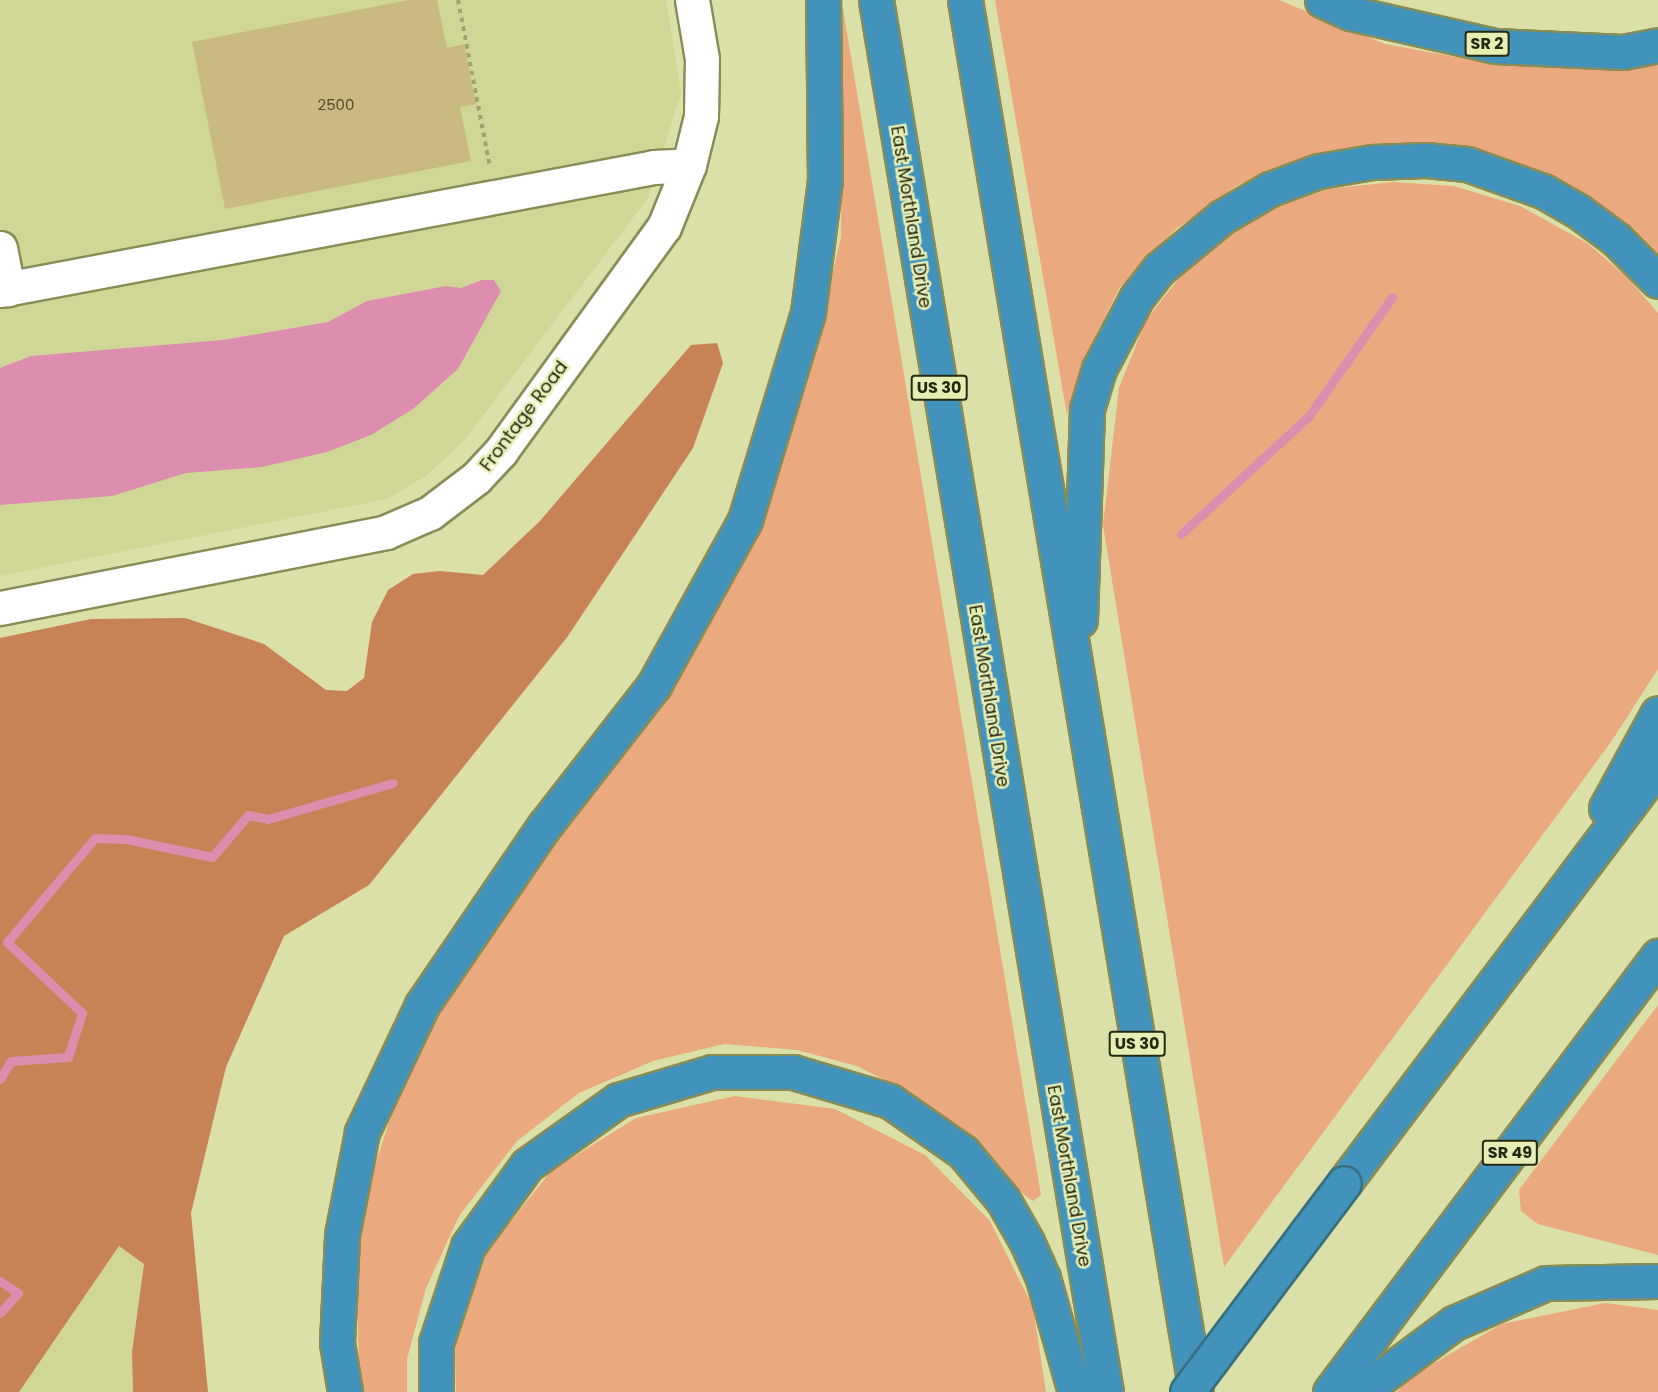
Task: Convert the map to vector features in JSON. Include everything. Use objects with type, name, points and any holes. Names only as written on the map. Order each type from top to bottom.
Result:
[{"type":"highway","points":[[345,1392],[337,1343],[342,1235],[362,1131],[422,1005],[545,825],[654,685],[745,520],[808,313],[825,181],[823,0]]},
{"type":"highway","name":"East Morthland Drive","points":[[876,0],[1106,1392]]},
{"type":"highway","name":"SR 2","points":[[1322,0],[1350,13],[1495,46],[1623,52],[1658,45]]},
{"type":"highway","name":"US 30","points":[[966,5],[1078,697],[1196,1392]]},
{"type":"highway","points":[[1078,697],[1087,409],[1099,369],[1137,297],[1159,269],[1222,217],[1270,189],[1319,171],[1372,162],[1426,160],[1467,164],[1543,191],[1578,211],[1616,239],[1658,281]]},
{"type":"highway","points":[[1545,918],[1658,713]]},
{"type":"highway","points":[[1187,1392],[1658,766]]},
{"type":"highway","name":"SR 49","points":[[1330,1392],[1658,956]]},
{"type":"highway","points":[[436,1392],[436,1343],[468,1245],[527,1165],[618,1100],[712,1072],[793,1072],[890,1101],[963,1152],[1003,1200],[1028,1242],[1043,1278],[1075,1392]]},
{"type":"highway","points":[[1372,1384],[1454,1323],[1546,1283],[1658,1281]]},
{"type":"street","name":"Frontage Road","points":[[0,608],[386,532],[430,513],[476,478],[501,451],[664,227],[688,165],[701,116],[702,59],[692,0]]},
{"type":"street","points":[[0,248],[4,290],[654,167],[688,165]]},
{"type":"path","points":[[458,0],[492,178]]},
{"type":"shaded area","points":[[0,0],[666,0],[681,93],[648,198],[463,442],[426,476],[387,499],[0,576]]},
{"type":"shaded area","points":[[995,0],[1279,0],[1385,44],[1472,60],[1568,67],[1658,63],[1658,256],[1605,208],[1545,175],[1475,150],[1396,144],[1310,156],[1238,185],[1176,229],[1120,287],[1092,343],[1067,415]]},
{"type":"shaded area","points":[[843,9],[1041,1195],[1033,1201],[1023,1194],[972,1138],[919,1098],[857,1066],[797,1050],[724,1044],[653,1061],[579,1093],[517,1141],[459,1216],[426,1288],[407,1359],[407,1392],[359,1392],[357,1263],[371,1178],[393,1110],[431,1022],[684,659],[769,492],[807,384],[841,237]]},
{"type":"shaded area","points":[[1393,182],[1454,186],[1520,206],[1587,243],[1627,277],[1658,313],[1658,669],[1611,742],[1224,1267],[1103,525],[1119,388],[1146,320],[1190,264],[1255,215],[1328,189]]},
{"type":"shaded area","points":[[482,280],[494,280],[501,291],[458,369],[413,409],[371,435],[327,452],[262,467],[186,473],[112,496],[0,505],[0,368],[31,356],[223,340],[328,322],[367,301],[446,286],[461,288]]},
{"type":"shaded area","points":[[717,343],[723,363],[693,448],[568,636],[369,885],[284,936],[226,1067],[191,1213],[208,1392],[133,1392],[132,1352],[144,1264],[119,1246],[19,1392],[0,1392],[0,638],[91,619],[185,618],[264,644],[326,690],[347,691],[364,678],[372,622],[388,590],[413,574],[440,571],[483,575],[539,522],[691,345]]},
{"type":"shaded area","points":[[1658,1005],[1658,1255],[1538,1224],[1521,1211],[1519,1190]]},
{"type":"shaded area","points":[[735,1096],[835,1109],[925,1155],[990,1221],[1033,1307],[1046,1392],[456,1392],[455,1345],[488,1250],[551,1171],[636,1118]]},
{"type":"shaded area","points":[[119,1246],[144,1264],[132,1352],[133,1392],[19,1392]]},
{"type":"shaded area","points":[[1605,1303],[1658,1310],[1658,1392],[1397,1392],[1410,1377],[1502,1324]]},
{"type":"building","points":[[409,0],[437,0],[447,48],[464,44],[476,104],[460,107],[471,161],[225,209],[192,42]]},
{"type":"waterway","points":[[1181,534],[1309,416],[1392,297]]},
{"type":"waterway","points":[[0,1079],[11,1061],[68,1057],[82,1013],[7,942],[95,838],[126,839],[212,857],[248,815],[268,819],[393,783]]},
{"type":"waterway","points":[[0,1281],[18,1293],[0,1313]]}]
